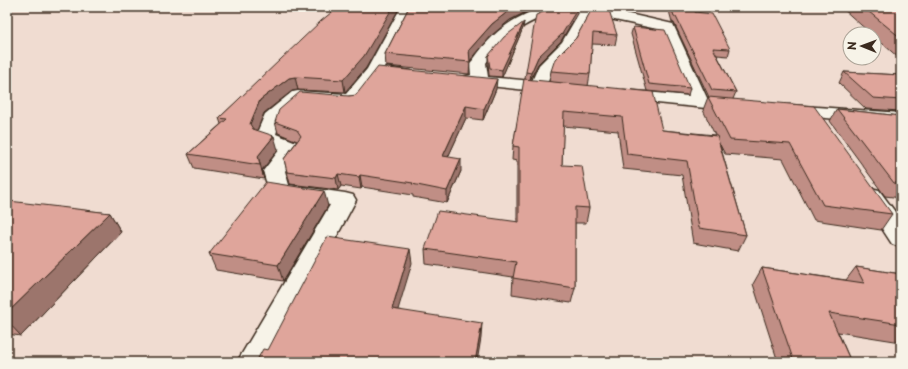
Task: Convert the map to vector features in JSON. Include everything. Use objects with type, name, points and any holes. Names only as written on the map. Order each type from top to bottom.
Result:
[{"type":"street","points":[[253,362],[345,200],[280,191],[274,171],[292,147],[265,137],[272,118],[298,96],[351,100],[374,71],[407,7]]},
{"type":"street","points":[[480,81],[478,63],[491,45],[511,26],[532,15],[556,7]]},
{"type":"street","points":[[565,7],[668,27],[701,102]]},
{"type":"street","points":[[538,86],[545,68],[568,44],[587,11]]},
{"type":"street","points":[[374,71],[420,75]]},
{"type":"street","points":[[450,78],[570,90]]},
{"type":"street","points":[[609,93],[747,108]]},
{"type":"street","points":[[777,110],[901,119]]},
{"type":"street","points":[[813,112],[826,131]]},
{"type":"street","points":[[861,180],[901,238]]},
{"type":"building","points":[[338,7],[393,7],[364,56],[343,80],[295,77],[289,78],[260,100],[250,124],[253,129],[274,136],[258,156],[260,165],[188,154],[227,119],[219,118],[321,21]]},
{"type":"building","points":[[409,7],[515,7],[492,24],[469,50],[470,62],[385,54]]},
{"type":"building","points":[[555,7],[578,8],[562,34],[538,57],[531,73],[526,72],[536,15]]},
{"type":"building","points":[[593,7],[609,10],[617,35],[593,33],[590,74],[551,71],[555,59],[576,38]]},
{"type":"building","points":[[671,7],[692,7],[695,12],[712,14],[730,49],[713,48],[736,92],[712,90],[676,17],[674,16]]},
{"type":"building","points":[[863,7],[901,7],[901,38]]},
{"type":"building","points":[[524,22],[502,70],[490,68],[488,56],[504,37]]},
{"type":"building","points":[[633,27],[665,30],[690,88],[649,84]]},
{"type":"building","points":[[378,67],[497,79],[484,109],[466,106],[443,156],[461,159],[447,191],[412,184],[413,183],[360,175],[359,177],[338,174],[336,178],[287,172],[284,159],[301,136],[297,130],[275,122],[279,110],[300,92],[349,96],[356,95]]},
{"type":"building","points":[[844,72],[901,75],[901,100],[873,98]]},
{"type":"building","points":[[524,79],[653,92],[662,130],[717,136],[746,235],[699,228],[687,161],[627,154],[622,117],[564,112],[562,165],[582,166],[589,208],[575,207],[575,288],[513,278],[516,262],[425,249],[438,211],[519,222],[519,147],[513,146]]},
{"type":"building","points":[[708,97],[814,106],[892,214],[823,205],[790,144],[730,140]]},
{"type":"building","points":[[837,109],[901,116],[901,183],[894,183]]},
{"type":"building","points":[[266,182],[324,191],[278,265],[209,254]]},
{"type":"building","points":[[9,201],[110,213],[7,313],[7,202]]},
{"type":"building","points":[[327,237],[410,249],[392,309],[482,323],[475,362],[256,362],[263,349],[268,350]]},
{"type":"building","points":[[856,267],[901,274],[901,324],[829,313],[851,362],[794,362],[762,268],[864,283]]}]
